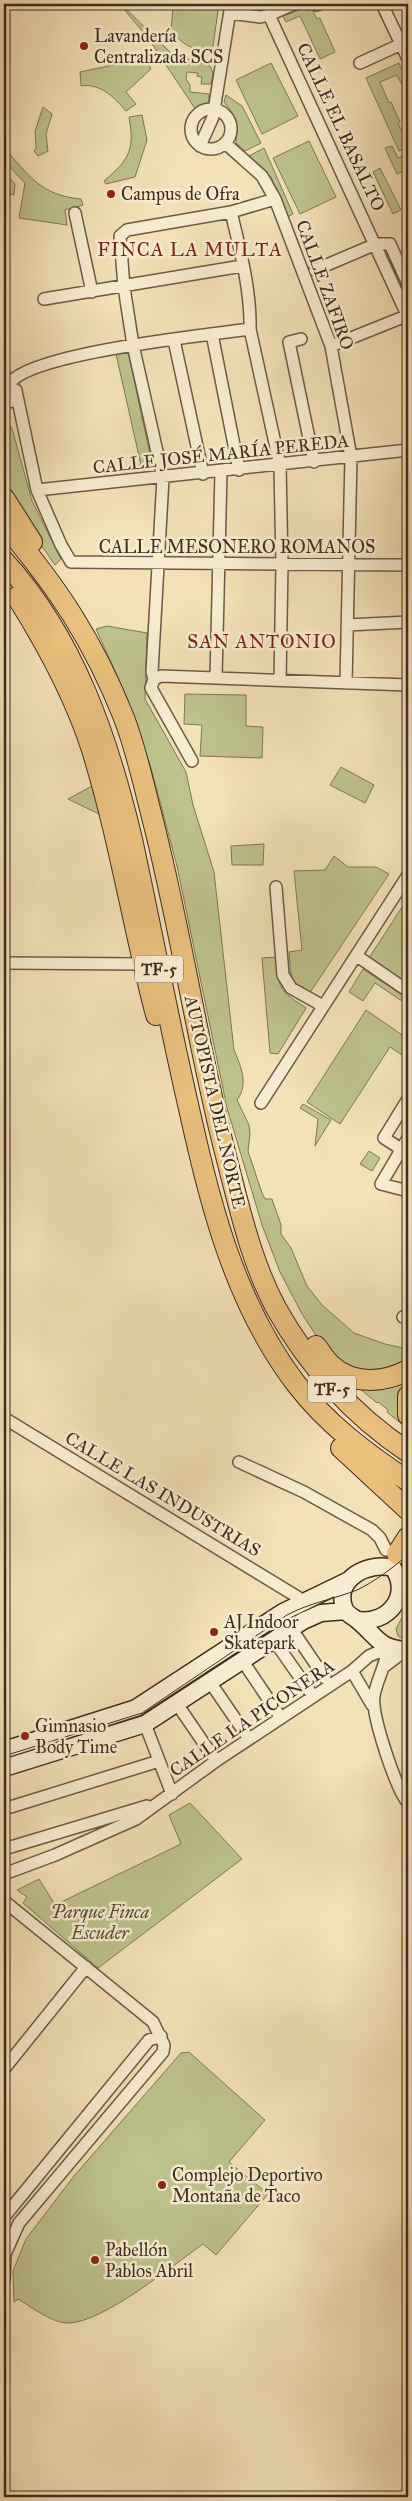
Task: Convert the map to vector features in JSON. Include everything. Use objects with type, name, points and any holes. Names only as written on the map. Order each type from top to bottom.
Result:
[{"type":"highway","points":[[4,498],[34,546],[46,574]]},
{"type":"highway","name":"AUTOPISTA DEL NORTE","points":[[4,524],[46,574],[94,650],[124,719],[137,759],[166,868],[211,1101],[246,1237],[276,1306],[302,1349],[332,1389],[376,1431],[408,1452]]},
{"type":"highway","name":"AUTOPISTA DEL NORTE","points":[[4,561],[52,623],[82,680],[95,710],[121,791],[204,1175],[238,1282],[270,1345],[298,1386],[338,1429],[367,1453],[408,1481]]},
{"type":"highway","points":[[4,576],[52,656],[91,748],[117,846],[142,964],[162,1038],[178,1059]]},
{"type":"highway","points":[[276,1306],[306,1333],[331,1365],[345,1375],[365,1380],[382,1380],[408,1370]]},
{"type":"highway","points":[[298,1386],[308,1412],[330,1437],[408,1510]]},
{"type":"highway","points":[[408,1396],[408,1414]]},
{"type":"highway","points":[[393,1553],[408,1537]]},
{"type":"main road","points":[[4,1750],[136,1708],[283,1612],[349,1580],[393,1553],[393,1568],[406,1577],[399,1606],[389,1614],[373,1621],[351,1615],[321,1613],[273,1639],[145,1724],[4,1768]]},
{"type":"main road","points":[[349,1580],[343,1594],[351,1615],[395,1647]]},
{"type":"main road","points":[[389,1614],[395,1647]]},
{"type":"street","points":[[200,146],[211,126],[231,8],[260,17],[294,4]]},
{"type":"street","points":[[382,4],[405,43],[408,59]]},
{"type":"street","name":"CALLE EL BASALTO","points":[[269,15],[376,244],[407,317]]},
{"type":"street","points":[[360,63],[405,43]]},
{"type":"street","points":[[214,110],[224,115],[229,121],[230,135],[225,143],[214,149],[200,146],[192,135],[192,124],[202,111],[214,110]]},
{"type":"street","name":"CALLE ZAFIRO","points":[[225,143],[262,176],[275,200],[331,346],[351,457],[346,683]]},
{"type":"street","points":[[192,761],[152,692],[151,685],[154,678],[152,672],[163,478],[133,345],[119,241],[120,236],[127,230],[230,212],[275,200]]},
{"type":"street","points":[[230,212],[241,254],[250,316],[250,329],[280,466],[282,565],[280,680]]},
{"type":"street","points":[[75,213],[92,292]]},
{"type":"street","points":[[315,270],[376,244],[390,244],[408,284]]},
{"type":"street","points":[[44,299],[242,266]]},
{"type":"street","points":[[331,346],[407,317]]},
{"type":"street","points":[[4,403],[13,401],[10,386],[14,376],[31,369],[92,352],[250,329]]},
{"type":"street","points":[[212,334],[239,470]]},
{"type":"street","points":[[301,339],[289,342],[314,462]]},
{"type":"street","points":[[174,340],[203,474]]},
{"type":"street","points":[[10,386],[24,431],[37,490]]},
{"type":"street","name":"CALLE JOSÉ MARÍA PEREDA","points":[[37,490],[280,466],[408,450]]},
{"type":"street","points":[[216,678],[221,472]]},
{"type":"street","name":"CALLE MESONERO ROMANOS","points":[[37,490],[68,559],[76,563],[408,565]]},
{"type":"street","points":[[347,625],[408,622]]},
{"type":"street","points":[[154,678],[161,676],[408,685]]},
{"type":"street","points":[[261,1103],[408,876]]},
{"type":"street","points":[[276,887],[283,975],[291,988],[323,1006]]},
{"type":"street","points":[[357,956],[408,991]]},
{"type":"street","points":[[4,963],[142,964]]},
{"type":"street","points":[[401,1149],[384,1138],[408,1099]]},
{"type":"street","points":[[408,1138],[381,1184],[408,1191]]},
{"type":"street","name":"CALLE LAS INDUSTRIAS","points":[[4,1418],[304,1601]]},
{"type":"street","points":[[239,1462],[304,1492],[372,1530],[393,1553]]},
{"type":"street","points":[[291,1628],[325,1678]]},
{"type":"street","points":[[273,1639],[313,1696]]},
{"type":"street","points":[[385,1666],[395,1647]]},
{"type":"street","name":"CALLE LA PICONERA","points":[[4,1874],[136,1819],[216,1761],[352,1670],[369,1656],[395,1647]]},
{"type":"street","name":"CALLE LA PICONERA","points":[[374,1709],[374,1696],[385,1666],[395,1647]]},
{"type":"street","points":[[242,1660],[281,1718]]},
{"type":"street","name":"CALLE LA PICONERA","points":[[352,1670],[367,1693],[374,1709],[394,1775],[408,1803]]},
{"type":"street","points":[[210,1682],[249,1739]]},
{"type":"street","points":[[176,1704],[216,1761]]},
{"type":"street","points":[[145,1724],[172,1794]]},
{"type":"street","points":[[4,1809],[159,1761]]},
{"type":"street","points":[[4,1849],[159,1803]]},
{"type":"street","points":[[92,1823],[96,1832],[93,1838]]},
{"type":"street","points":[[4,1901],[153,2022],[161,2036],[163,2052],[19,2223],[5,2254],[4,2280]]},
{"type":"street","points":[[4,2069],[86,1966]]},
{"type":"street","points":[[4,2217],[149,2040],[161,2036]]},
{"type":"green space","points":[[185,4],[219,4],[213,46],[208,50],[197,49],[187,45],[171,31],[173,7],[184,8]]},
{"type":"green space","points":[[124,7],[172,54],[210,66],[213,73],[211,84],[201,84],[202,77],[197,76],[198,73],[187,72],[186,79],[190,85],[190,92],[209,94],[209,105],[196,110],[148,38]]},
{"type":"green space","points":[[305,8],[308,11],[312,9],[317,19],[320,18],[335,52],[320,59],[300,16],[286,22],[283,16]]},
{"type":"green space","points":[[146,58],[151,69],[126,92],[136,104],[126,111],[106,92],[94,87],[81,86],[80,72]]},
{"type":"green space","points":[[271,63],[298,116],[262,134],[236,80]]},
{"type":"green space","points":[[399,63],[408,85],[408,97],[397,75],[380,82],[389,103],[391,102],[400,122],[398,124],[408,142],[408,147],[399,151],[366,78]]},
{"type":"green space","points":[[226,95],[242,106],[261,143],[245,151],[236,143],[236,121],[224,102]]},
{"type":"green space","points":[[43,107],[52,114],[46,134],[48,151],[38,156],[34,151],[36,148],[35,131]]},
{"type":"green space","points":[[142,115],[147,140],[135,177],[106,184],[104,181],[119,167],[128,154],[131,138],[129,117]]},
{"type":"green space","points":[[309,141],[336,197],[300,214],[273,158]]},
{"type":"green space","points":[[392,146],[398,158],[408,153],[408,169],[397,174],[385,148]]},
{"type":"green space","points":[[4,148],[29,175],[45,188],[67,197],[81,199],[83,205],[65,210],[67,225],[19,218],[25,183],[4,161]]},
{"type":"green space","points":[[264,148],[293,214],[288,217],[271,177],[249,156]]},
{"type":"green space","points":[[380,168],[401,210],[393,214],[373,172]]},
{"type":"green space","points":[[4,172],[15,184],[14,195],[4,193]]},
{"type":"green space","points":[[128,352],[151,459],[144,460],[145,470],[104,474],[141,465],[116,354]]},
{"type":"green space","points":[[4,420],[12,428],[32,501],[61,559],[55,565],[4,492]]},
{"type":"green space","points":[[107,626],[147,633],[145,699],[186,772],[193,805],[214,872],[234,1050],[243,1075],[243,1088],[237,1100],[249,1125],[248,1151],[262,1193],[265,1199],[272,1199],[281,1225],[281,1234],[291,1248],[307,1286],[322,1305],[354,1333],[385,1344],[408,1349],[408,1362],[368,1373],[343,1365],[317,1337],[302,1314],[280,1272],[262,1225],[227,1108],[177,866],[151,768],[128,700],[96,629]]},
{"type":"green space","points":[[185,694],[246,695],[246,726],[263,727],[262,758],[200,756],[202,725],[184,724]]},
{"type":"green space","points":[[341,767],[374,785],[365,803],[330,785]]},
{"type":"green space","points":[[94,785],[103,816],[68,799]]},
{"type":"green space","points":[[264,844],[263,865],[232,865],[231,846]]},
{"type":"green space","points":[[334,856],[348,867],[376,867],[389,874],[309,994],[294,982],[290,966],[289,952],[302,950],[294,871],[325,870]]},
{"type":"green space","points":[[408,898],[408,983],[369,958]]},
{"type":"green space","points":[[277,957],[279,983],[285,993],[306,1008],[278,1054],[270,1053],[262,958]]},
{"type":"green space","points":[[363,969],[408,999],[408,1005],[375,983],[363,1001],[349,992]]},
{"type":"green space","points":[[366,1010],[408,1039],[408,1059],[390,1047],[340,1124],[307,1102]]},
{"type":"green space","points":[[303,1104],[331,1120],[315,1146],[318,1119],[300,1108]]},
{"type":"green space","points":[[369,1151],[380,1158],[372,1171],[360,1164]]},
{"type":"green space","points":[[408,1379],[401,1397],[404,1426],[387,1412],[388,1410],[353,1383]]},
{"type":"green space","points":[[408,1606],[408,1641],[398,1636],[396,1629]]},
{"type":"green space","name":"Parque Finca Escuder","points":[[190,1803],[242,1859],[98,1968],[23,1903],[27,1897],[17,1890],[39,1879],[55,1905],[181,1844],[169,1815]]},
{"type":"green space","name":"Complejo Deportivo Montaña de Taco","points":[[189,2052],[265,2120],[229,2162],[268,2194],[216,2255],[203,2244],[138,2291],[119,2303],[84,2320],[63,2323],[18,2299],[14,2302],[13,2271],[26,2239],[74,2176],[181,2053]]},
{"type":"tram line","points":[[4,1756],[142,1713],[287,1615],[304,1607],[357,1590],[408,1555]]},
{"type":"place","name":"Lavandería Centralizada SCS","points":[[84,46]]},
{"type":"place","name":"Campus de Ofra","points":[[111,194]]},
{"type":"place","name":"AJ Indoor Skatepark","points":[[214,1632]]},
{"type":"place","name":"Gimnasio Body Time","points":[[25,1736]]},
{"type":"place","name":"Complejo Deportivo Montaña de Taco","points":[[162,2185]]},
{"type":"place","name":"Pabellón Pablos Abril","points":[[95,2260]]},
{"type":"district","name":"FINCA LA MULTA","points":[[190,249]]},
{"type":"district","name":"SAN ANTONIO","points":[[262,641]]}]
